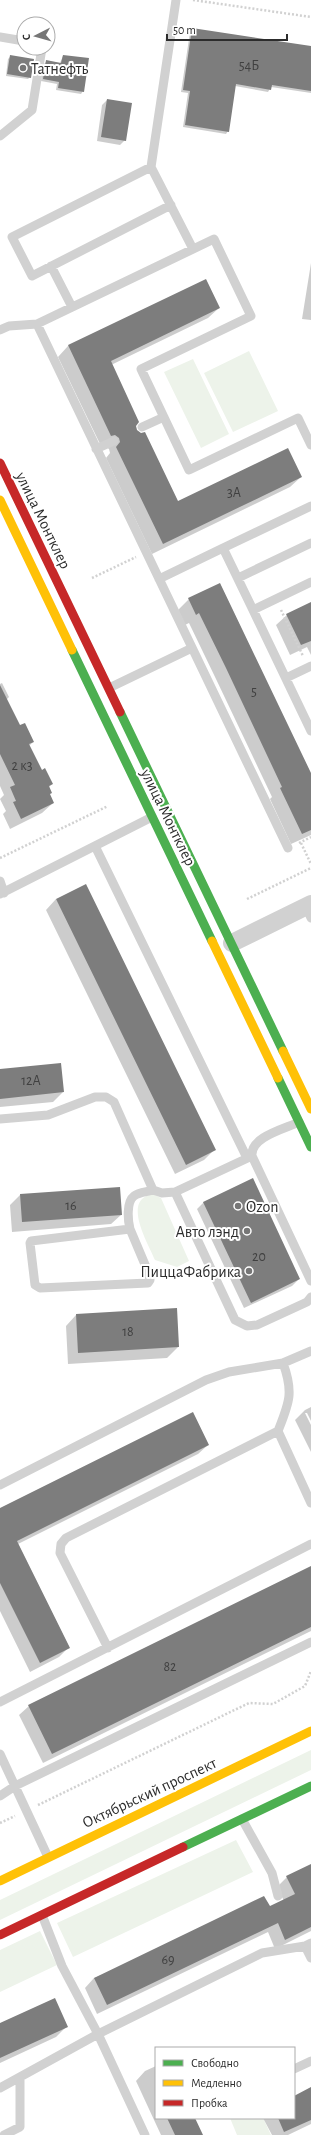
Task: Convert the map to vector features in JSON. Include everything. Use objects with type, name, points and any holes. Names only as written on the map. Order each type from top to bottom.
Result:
[{"type":"street","name":"улица Монтклер","points":[[0,463],[311,1108]]},
{"type":"street","name":"улица Монтклер","points":[[0,500],[311,1147]]},
{"type":"street","points":[[232,943],[309,909]]},
{"type":"street","name":"Октябрьский проспект","points":[[0,1881],[311,1732]]},
{"type":"street","points":[[0,1935],[311,1786]]},
{"type":"lane","points":[[176,0],[151,167],[193,249]]},
{"type":"lane","points":[[0,37],[16,40]]},
{"type":"lane","points":[[0,136],[32,110],[41,56]]},
{"type":"lane","points":[[151,167],[12,237],[32,276],[171,205]]},
{"type":"lane","points":[[0,330],[8,326],[37,324],[214,239],[251,316],[141,369],[189,470],[298,418],[311,445]]},
{"type":"lane","points":[[51,266],[72,307]]},
{"type":"lane","points":[[37,324],[288,848]]},
{"type":"lane","points":[[142,427],[164,417]]},
{"type":"lane","points":[[96,449],[114,441]]},
{"type":"lane","points":[[159,579],[311,506]]},
{"type":"lane","points":[[238,578],[311,543]]},
{"type":"lane","points":[[223,548],[311,731]]},
{"type":"lane","points":[[253,610],[311,582]]},
{"type":"lane","points":[[109,688],[192,648]]},
{"type":"lane","points":[[286,678],[309,667]]},
{"type":"lane","points":[[0,881],[2,894],[153,816]]},
{"type":"lane","points":[[94,846],[249,1157],[307,1262],[311,1281]]},
{"type":"lane","points":[[0,1119],[48,1115],[100,1096],[110,1099],[114,1102],[153,1190]]},
{"type":"lane","points":[[130,1230],[35,1239],[30,1243],[35,1285],[40,1288],[148,1283],[150,1280],[149,1274],[130,1230],[128,1221],[130,1201],[136,1194],[153,1190],[162,1193],[175,1192],[249,1157],[252,1147],[257,1141],[299,1122]]},
{"type":"lane","points":[[175,1192],[235,1320],[247,1326],[257,1325],[307,1302],[311,1297]]},
{"type":"lane","points":[[0,1485],[206,1380],[229,1372],[283,1363],[311,1351]]},
{"type":"lane","points":[[108,1648],[60,1553],[61,1544],[66,1538],[278,1431],[290,1402],[289,1378],[283,1363]]},
{"type":"lane","points":[[278,1431],[311,1503]]},
{"type":"lane","points":[[0,1702],[311,1544]]},
{"type":"lane","points":[[0,1796],[15,1786],[311,1642]]},
{"type":"lane","points":[[0,1754],[48,1857]]},
{"type":"lane","points":[[242,1819],[272,1873],[278,1896]]},
{"type":"lane","points":[[42,1915],[62,1966],[98,2034],[145,2135]]},
{"type":"lane","points":[[0,2088],[98,2034],[262,1953],[308,1944],[311,1958]]},
{"type":"lane","points":[[295,2068],[311,2060]]},
{"type":"lane","points":[[4,2135],[20,2127],[20,2078]]},
{"type":"path","points":[[193,0],[311,17]]},
{"type":"path","points":[[92,578],[146,552]]},
{"type":"path","points":[[275,599],[309,667]]},
{"type":"path","points":[[0,858],[108,806]]},
{"type":"path","points":[[300,842],[311,864]]},
{"type":"path","points":[[247,899],[311,868]]},
{"type":"path","points":[[0,1823],[249,1703],[272,1704],[305,1686],[311,1671]]},
{"type":"shaded area","points":[[249,351],[278,411],[233,432],[204,373]]},
{"type":"shaded area","points":[[193,359],[229,434],[201,448],[164,372]]},
{"type":"shaded area","points":[[153,1194],[161,1198],[189,1261],[177,1267],[155,1260],[139,1222],[139,1204],[144,1198]]},
{"type":"shaded area","points":[[311,1750],[311,1770],[0,1920],[0,1900]]},
{"type":"shaded area","points":[[236,1840],[253,1872],[73,1957],[57,1923]]},
{"type":"shaded area","points":[[40,1931],[57,1965],[0,1992],[0,1950]]},
{"type":"shaded area","points":[[230,2119],[263,2119],[271,2135],[237,2135]]},
{"type":"building","points":[[192,28],[311,46],[311,91],[272,85],[271,90],[236,84],[229,132],[185,125],[190,91],[183,90]]},
{"type":"building","points":[[10,55],[34,59],[31,78],[7,74]]},
{"type":"building","points":[[63,55],[89,58],[84,92],[58,88],[59,82],[43,79],[46,60],[61,63]]},
{"type":"building","points":[[107,99],[132,103],[126,141],[101,137]]},
{"type":"building","points":[[206,279],[220,308],[111,361],[139,422],[136,426],[137,430],[141,433],[145,432],[178,501],[288,448],[302,477],[163,544],[116,447],[120,442],[119,438],[115,435],[111,436],[68,345]]},
{"type":"building","points":[[220,583],[311,773],[311,830],[302,834],[280,788],[282,787],[226,668],[199,613],[196,615],[188,598]]},
{"type":"building","points":[[311,602],[311,641],[301,645],[286,614]]},
{"type":"building","points":[[0,685],[20,725],[25,723],[34,742],[29,744],[42,770],[45,768],[53,784],[49,786],[52,793],[50,794],[54,803],[21,819],[13,802],[16,801],[10,787],[15,785],[0,754]]},
{"type":"building","points":[[86,884],[216,1150],[186,1165],[56,899]]},
{"type":"building","points":[[61,1063],[64,1092],[0,1099],[0,1069]]},
{"type":"building","points":[[253,1178],[300,1279],[251,1303],[203,1202]]},
{"type":"building","points":[[120,1187],[122,1215],[22,1222],[20,1194]]},
{"type":"building","points":[[177,1308],[179,1347],[78,1353],[76,1314]]},
{"type":"building","points":[[193,1412],[209,1445],[17,1541],[70,1648],[40,1663],[0,1583],[0,1508]]},
{"type":"building","points":[[311,1566],[311,1627],[52,1754],[28,1705]]},
{"type":"building","points":[[311,1864],[311,1927],[285,1940],[278,1923],[107,2005],[94,1978],[264,1896],[270,1906],[295,1894],[286,1876]]},
{"type":"building","points":[[55,1998],[68,2027],[0,2058],[0,2023]]},
{"type":"building","points":[[311,2087],[311,2120],[284,2132],[278,2119],[295,2119],[295,2095]]},
{"type":"building","points":[[167,2119],[195,2119],[203,2135],[175,2135]]},
{"type":"traffic: fast","points":[[72,650],[212,941]]},
{"type":"traffic: fast","points":[[120,712],[283,1051]]},
{"type":"traffic: fast","points":[[278,1078],[311,1147]]},
{"type":"traffic: fast","points":[[183,1847],[311,1786]]},
{"type":"traffic: slow","points":[[0,500],[72,650]]},
{"type":"traffic: slow","points":[[212,941],[278,1078]]},
{"type":"traffic: slow","points":[[283,1051],[311,1109]]},
{"type":"traffic: slow","points":[[0,1881],[311,1731]]},
{"type":"traffic: jam","points":[[0,463],[120,712]]},
{"type":"traffic: jam","points":[[0,1935],[183,1847]]},
{"type":"place","name":"Татнефть","points":[[23,68]]},
{"type":"place","name":"Ozon","points":[[238,1206]]},
{"type":"place","name":"Авто лэнд","points":[[247,1231]]},
{"type":"place","name":"ПиццаФабрика","points":[[249,1271]]}]
